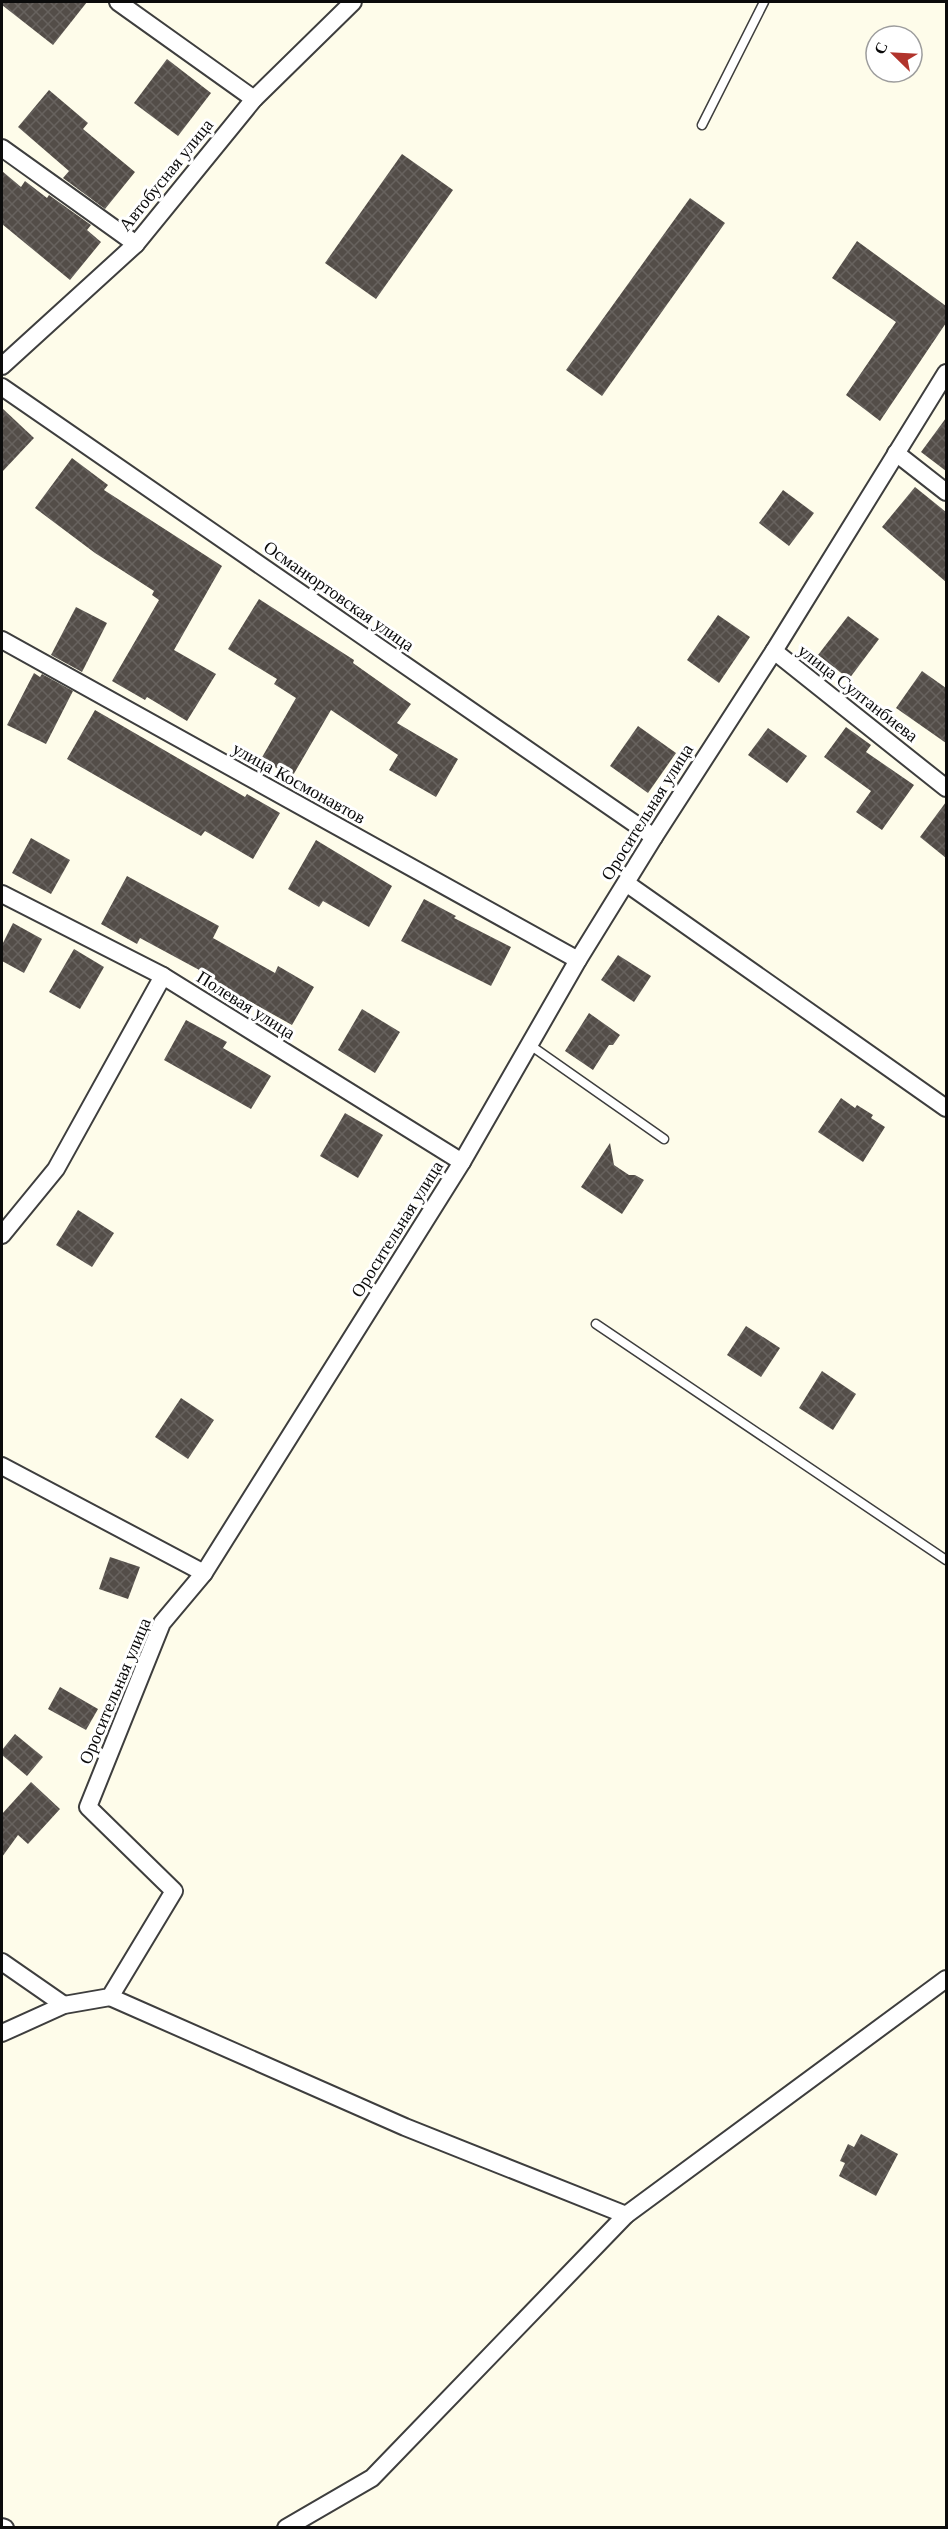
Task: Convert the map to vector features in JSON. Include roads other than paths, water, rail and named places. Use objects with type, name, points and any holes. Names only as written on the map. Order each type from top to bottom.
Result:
[{"type":"street","points":[[118,2],[254,99]]},
{"type":"street","name":"Автобусная улица","points":[[2,366],[136,244],[254,99],[353,2]]},
{"type":"street","points":[[2,148],[136,244]]},
{"type":"street","name":"Оросительная улица","points":[[110,1997],[174,1891],[88,1808],[162,1623],[204,1573],[462,1162],[578,960],[774,651],[946,373]]},
{"type":"street","name":"Османюртовская улица","points":[[2,387],[654,837]]},
{"type":"street","points":[[896,453],[946,492]]},
{"type":"street","name":"улица Космонавтов","points":[[2,640],[578,960]]},
{"type":"street","name":"улица Султанбиева","points":[[774,651],[946,788]]},
{"type":"street","points":[[626,883],[946,1108]]},
{"type":"street","name":"Полевая улица","points":[[2,894],[163,976],[462,1162]]},
{"type":"street","points":[[2,1235],[56,1169],[163,976]]},
{"type":"street","points":[[2,1466],[204,1573]]},
{"type":"street","points":[[2,1962],[64,2005]]},
{"type":"street","points":[[286,2528],[372,2478],[626,2215],[946,1979]]},
{"type":"street","points":[[2,2033],[64,2005],[110,1997],[405,2127],[626,2215]]},
{"type":"lane","points":[[702,125],[764,2]]},
{"type":"lane","points":[[530,1045],[664,1139]]},
{"type":"lane","points":[[596,1324],[946,1560]]}]
